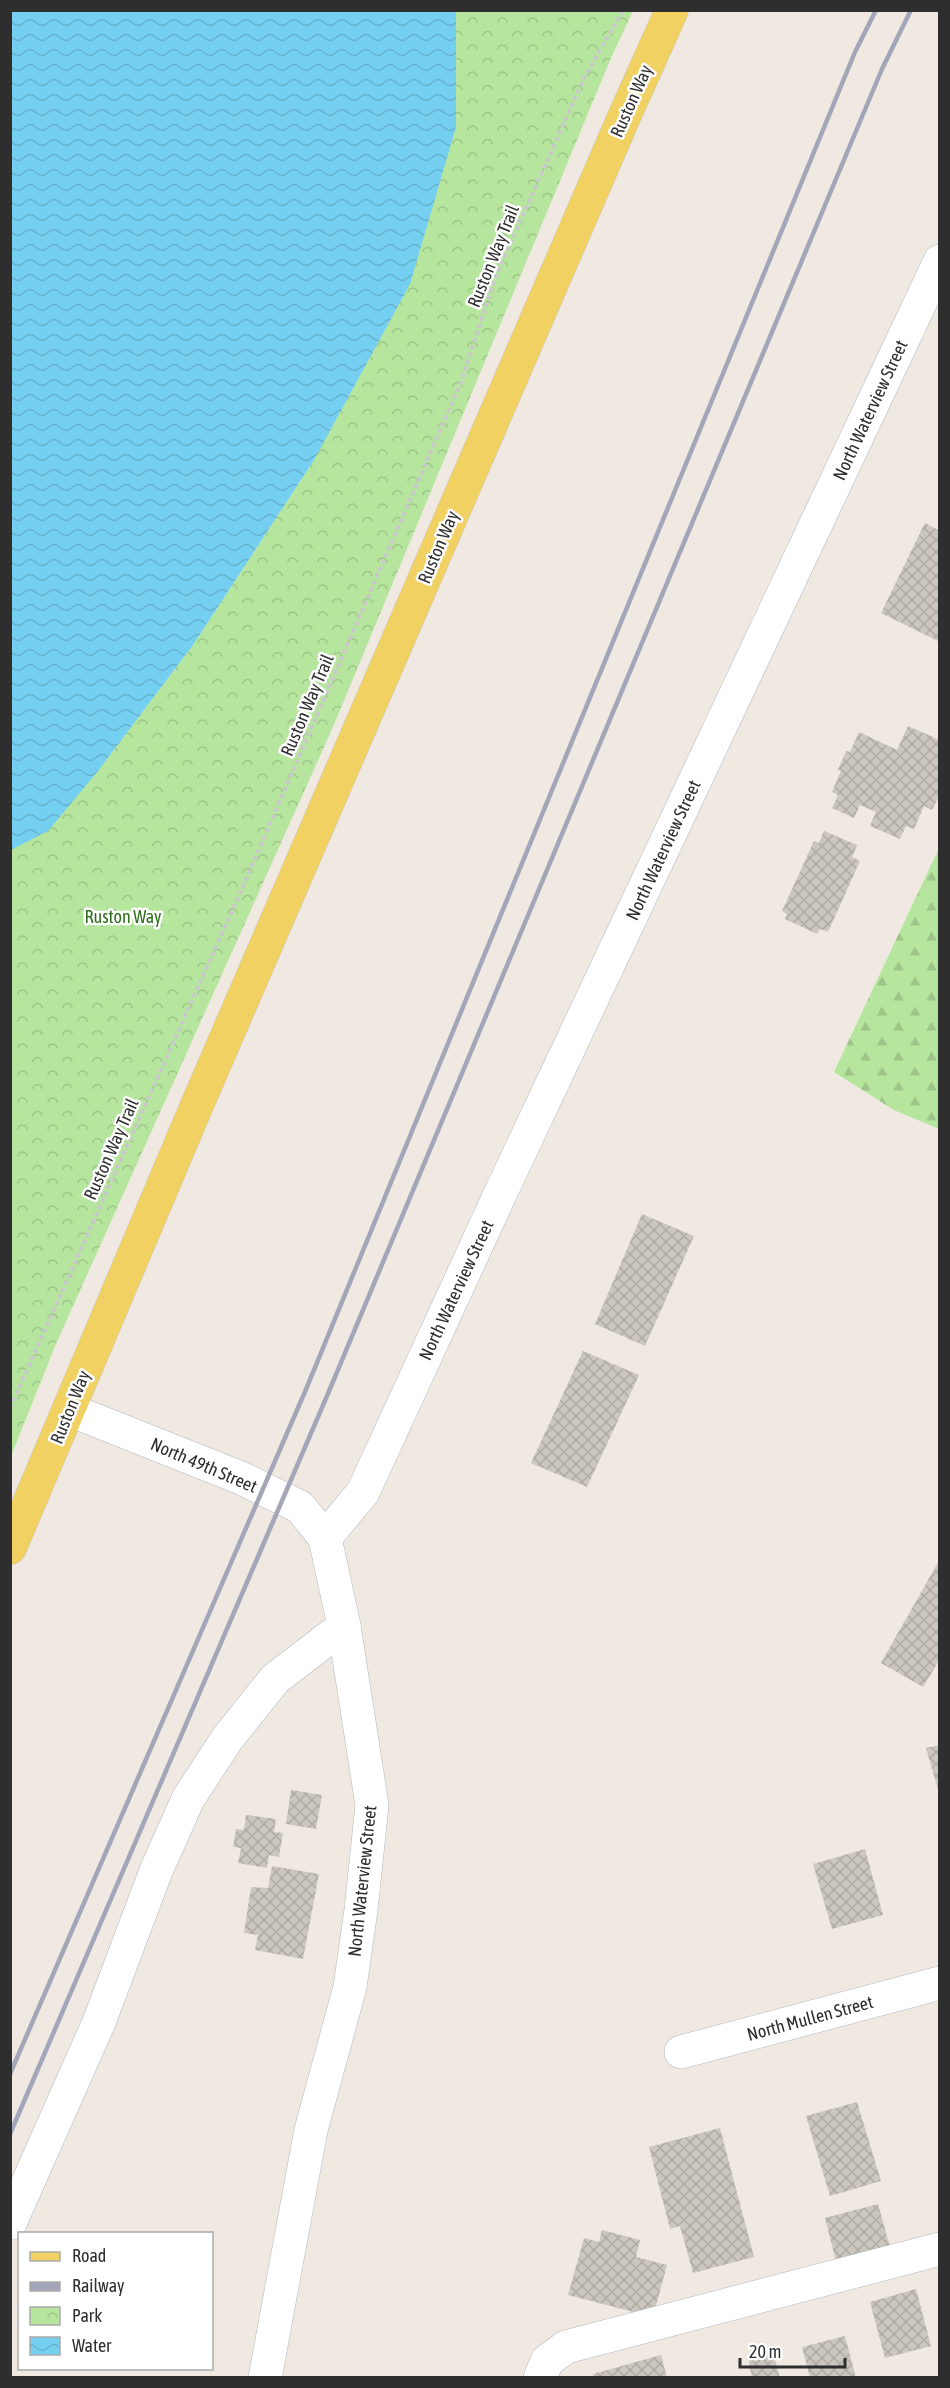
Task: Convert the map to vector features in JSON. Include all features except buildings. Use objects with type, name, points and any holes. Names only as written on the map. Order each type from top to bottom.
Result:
[{"type":"main road","name":"Ruston Way","points":[[10,1548],[206,1083],[672,10]]},
{"type":"street","name":"North Waterview Street","points":[[265,2378],[311,2130],[350,1987],[372,1805],[344,1626],[325,1538],[363,1492],[507,1180],[939,261]]},
{"type":"street","name":"North 49th Street","points":[[70,1410],[241,1478],[300,1507],[325,1538]]},
{"type":"street","points":[[10,2223],[99,2022],[156,1872],[188,1799],[227,1739],[274,1679],[344,1626]]},
{"type":"street","name":"North Mullen Street","points":[[681,2052],[939,1983]]},
{"type":"street","points":[[540,2378],[547,2361],[566,2346],[939,2249]]},
{"type":"path","name":"Ruston Way Trail","points":[[10,1408],[240,895],[385,558],[460,382],[495,278],[584,78],[623,10]]},
{"type":"green space","name":"Ruston Way","points":[[456,11],[633,11],[611,58],[333,727],[56,1344],[11,1456],[11,850],[48,830],[98,771],[193,645],[314,460],[456,127]]},
{"type":"green space","points":[[939,848],[940,1129],[894,1110],[834,1072]]},
{"type":"water","points":[[11,10],[456,11],[456,127],[410,284],[314,460],[193,645],[98,771],[48,831],[11,850]]},
{"type":"railway","points":[[10,2074],[307,1387],[855,52],[876,10]]},
{"type":"railway","points":[[10,2134],[327,1396],[882,69],[911,10]]}]
